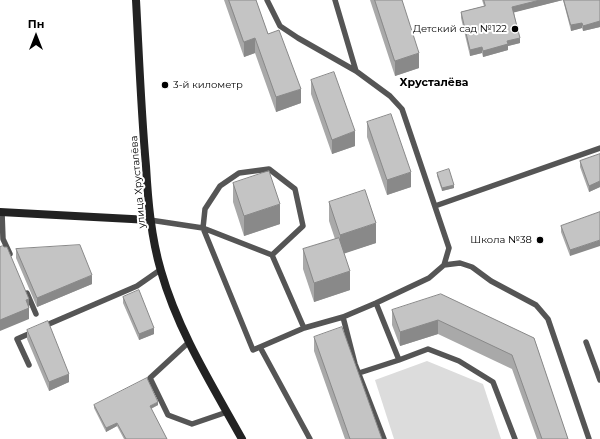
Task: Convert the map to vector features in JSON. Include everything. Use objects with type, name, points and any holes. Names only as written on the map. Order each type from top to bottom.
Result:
[{"type":"main road","name":"улица Хрусталёва","points":[[136,0],[140,94],[150,220],[160,270],[178,318],[189,342],[242,439]]},
{"type":"main road","points":[[1,212],[150,220]]},
{"type":"lane","points":[[267,0],[280,26],[356,71],[390,96],[402,109],[449,248],[444,265],[429,278],[344,317],[304,328],[253,350],[203,228],[205,209],[220,186],[239,173],[269,169],[296,189],[303,226],[272,255]]},
{"type":"lane","points":[[335,0],[356,71]]},
{"type":"lane","points":[[435,206],[600,148]]},
{"type":"lane","points":[[1,212],[2,240],[12,260]]},
{"type":"lane","points":[[150,220],[203,228],[272,255],[304,328]]},
{"type":"lane","points":[[444,265],[460,263],[472,267],[491,281],[536,305],[548,319],[589,439]]},
{"type":"lane","points":[[29,365],[17,338],[137,286],[160,270]]},
{"type":"lane","points":[[24,287],[36,314]]},
{"type":"lane","points":[[376,303],[399,360]]},
{"type":"lane","points":[[344,317],[355,364],[384,439]]},
{"type":"lane","points":[[189,342],[150,378],[168,415],[192,424],[227,412]]},
{"type":"lane","points":[[586,342],[600,380]]},
{"type":"lane","points":[[260,347],[310,439]]},
{"type":"lane","points":[[359,373],[428,349],[459,361],[493,382],[515,439]]},
{"type":"shaded area","points":[[427,361],[483,384],[501,439],[394,439],[375,380]]},
{"type":"building","points":[[229,0],[256,0],[268,34],[279,30],[301,89],[276,97],[255,38],[244,42]]},
{"type":"building","points":[[375,0],[402,0],[419,53],[395,61]]},
{"type":"building","points":[[484,0],[540,0],[512,7],[520,38],[507,41],[508,44],[483,51],[482,47],[470,50],[461,12],[485,6]]},
{"type":"building","points":[[564,0],[600,0],[600,21],[583,26],[582,23],[571,25]]},
{"type":"building","points":[[334,72],[355,131],[332,140],[311,80]]},
{"type":"building","points":[[391,114],[411,172],[387,180],[367,122]]},
{"type":"building","points":[[600,154],[600,181],[589,186],[580,161]]},
{"type":"building","points":[[449,169],[454,185],[442,188],[437,173]]},
{"type":"building","points":[[269,171],[280,204],[244,216],[233,183]]},
{"type":"building","points":[[365,190],[376,223],[340,235],[329,202]]},
{"type":"building","points":[[600,212],[600,240],[570,250],[561,226]]},
{"type":"building","points":[[339,238],[350,271],[314,283],[303,249]]},
{"type":"building","points":[[80,245],[92,275],[37,298],[16,249]]},
{"type":"building","points":[[0,247],[7,247],[29,299],[26,300],[29,308],[0,320]]},
{"type":"building","points":[[139,290],[154,328],[139,334],[123,297]]},
{"type":"building","points":[[441,294],[534,338],[568,439],[542,439],[512,355],[438,320],[400,332],[392,310]]},
{"type":"building","points":[[48,321],[69,374],[49,382],[27,330]]},
{"type":"building","points":[[342,327],[382,439],[350,439],[314,337]]},
{"type":"building","points":[[147,378],[158,402],[150,406],[167,439],[126,439],[117,423],[106,428],[94,405]]},
{"type":"place","name":"Детский сад №122","points":[[515,29]]},
{"type":"place","name":"3-й километр","points":[[165,85]]},
{"type":"place","name":"Школа №38","points":[[540,240]]},
{"type":"district","name":"Хрусталёва","points":[[434,83]]}]
